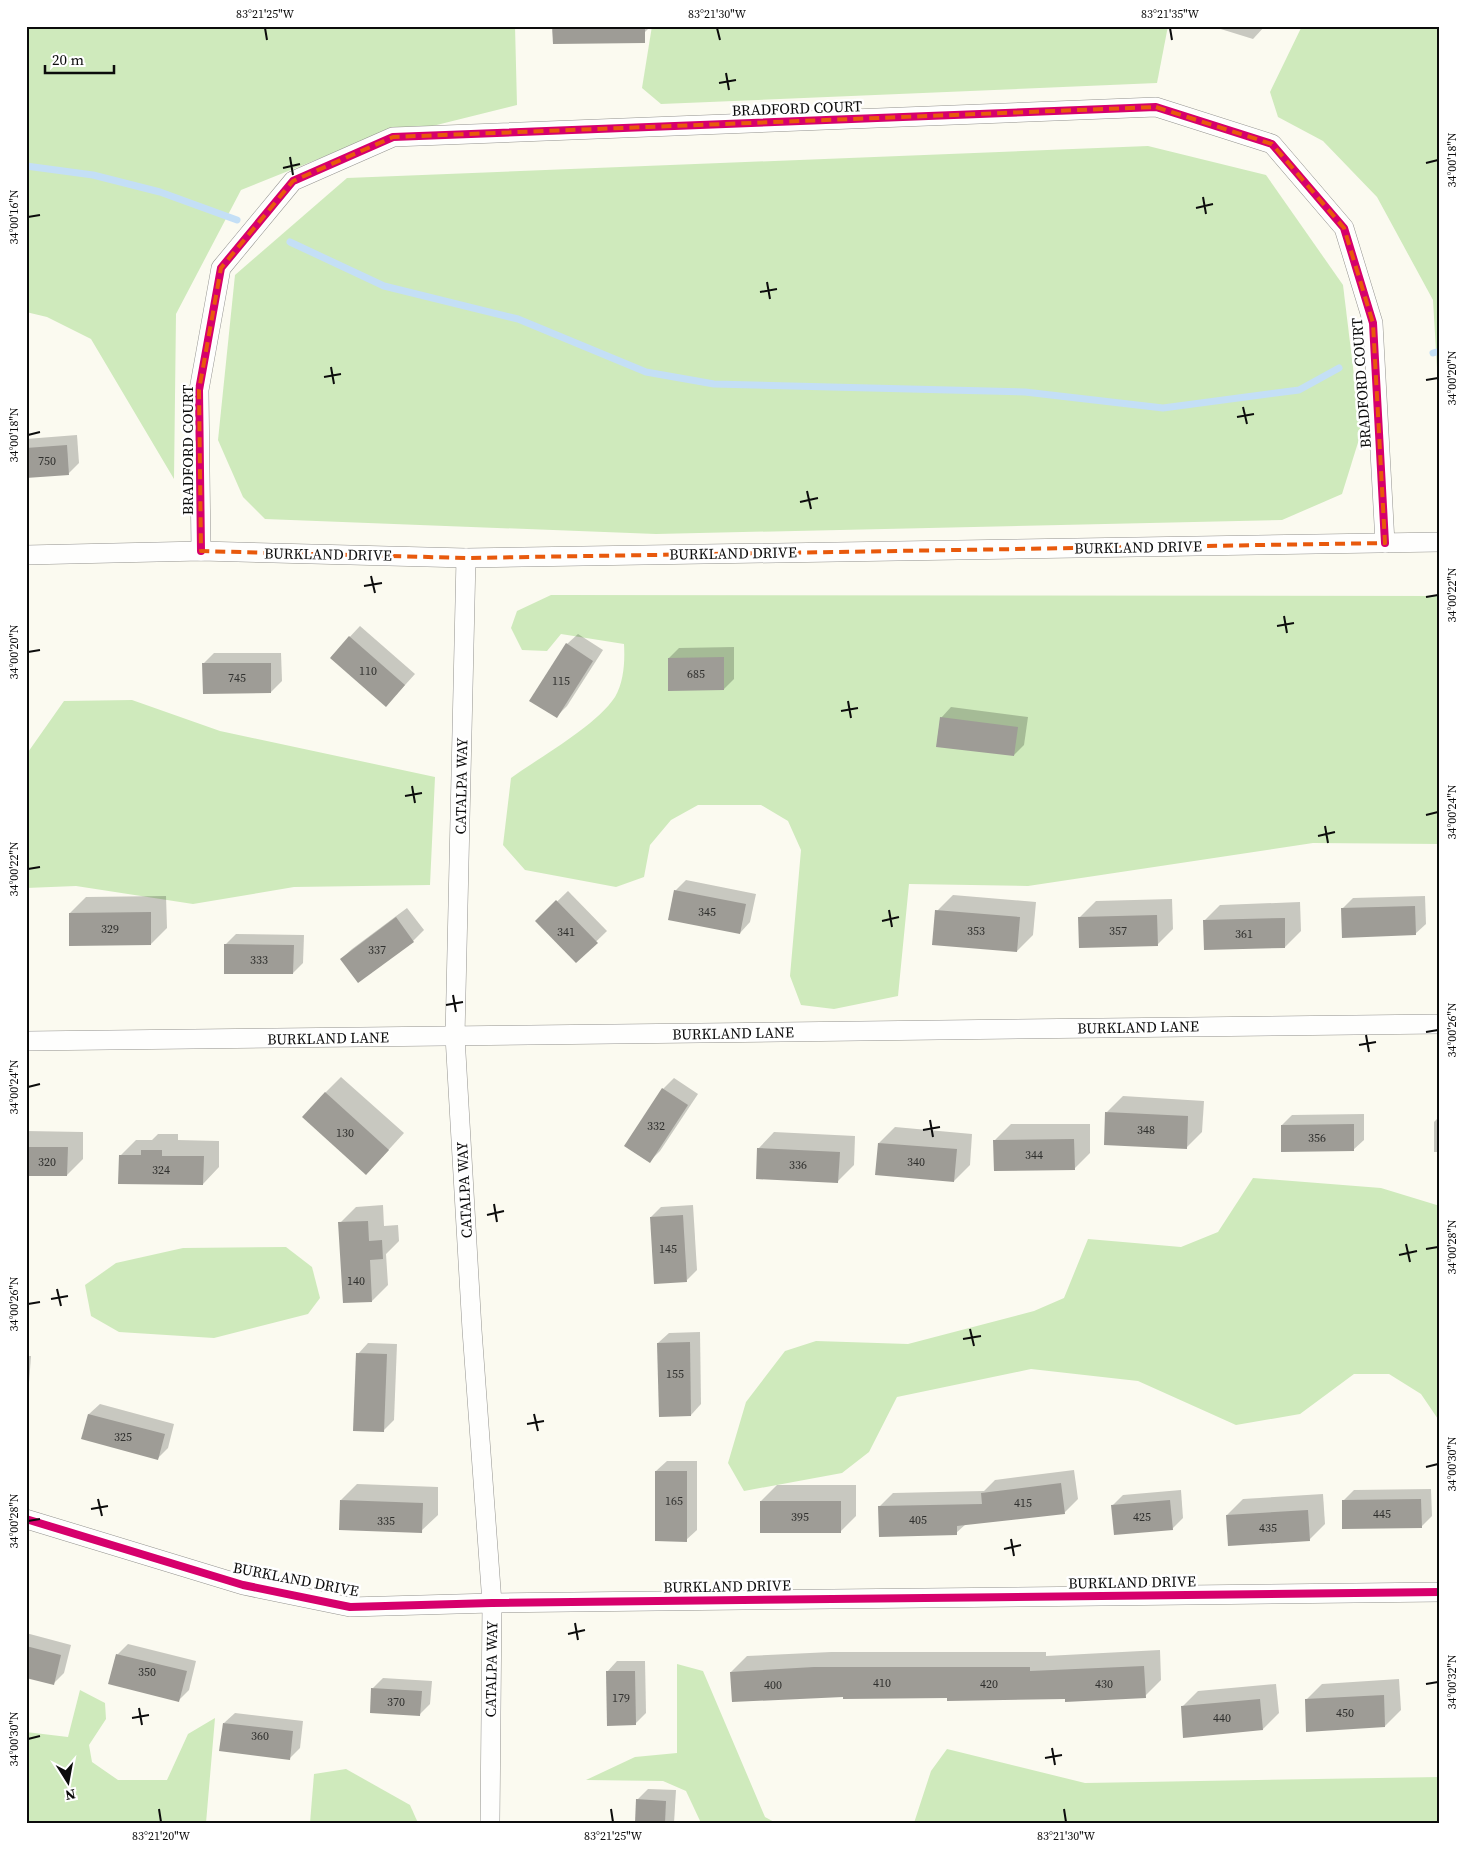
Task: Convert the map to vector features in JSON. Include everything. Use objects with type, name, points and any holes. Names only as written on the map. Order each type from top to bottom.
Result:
[{"type":"street","name":"BRADFORD COURT","points":[[201,551],[199,390],[221,268],[294,181],[393,137],[1156,107],[1272,144],[1344,228],[1373,323],[1385,543]]},
{"type":"street","name":"BURKLAND DRIVE","points":[[26,555],[201,551],[466,558],[1440,542]]},
{"type":"street","name":"CATALPA WAY","points":[[466,558],[455,1036],[472,1330],[492,1603],[490,1823]]},
{"type":"street","name":"BURKLAND LANE","points":[[26,1041],[1440,1024]]},
{"type":"street","name":"BURKLAND DRIVE","points":[[26,1519],[243,1585],[350,1606],[1440,1592]]},
{"type":"highlighted area","points":[[1156,107],[1272,144],[1344,228],[1373,323],[1385,543],[466,558],[201,551],[199,390],[221,268],[293,181],[393,137]]},
{"type":"green space","points":[[26,26],[515,26],[517,105],[348,147],[241,190],[176,314],[174,479],[91,339],[47,317],[26,312]]},
{"type":"green space","points":[[652,26],[1168,26],[1157,83],[661,104],[642,88]]},
{"type":"green space","points":[[1302,26],[1440,26],[1440,419],[1433,300],[1377,197],[1323,141],[1278,117],[1270,92]]},
{"type":"green space","points":[[1148,146],[1266,175],[1343,285],[1361,433],[1342,494],[1282,520],[656,534],[265,519],[243,497],[218,440],[235,275],[347,178]]},
{"type":"green space","points":[[551,595],[1440,596],[1440,844],[1313,843],[1028,886],[909,884],[898,996],[834,1009],[801,1005],[790,976],[801,850],[788,821],[761,805],[698,805],[671,820],[650,845],[644,877],[616,887],[525,870],[503,845],[511,778],[567,741],[595,719],[615,697],[622,678],[624,644],[561,634],[547,651],[522,650],[511,628],[517,611]]},
{"type":"green space","points":[[132,700],[220,731],[435,777],[430,885],[294,887],[193,904],[76,886],[26,888],[26,755],[64,701]]},
{"type":"green space","points":[[1253,1178],[1381,1188],[1440,1206],[1440,1422],[1421,1394],[1389,1374],[1354,1374],[1300,1414],[1236,1425],[1138,1381],[1031,1369],[897,1397],[869,1452],[842,1473],[744,1491],[728,1463],[746,1402],[785,1351],[816,1341],[908,1344],[1034,1311],[1064,1298],[1088,1239],[1181,1247],[1218,1232]]},
{"type":"green space","points":[[286,1247],[312,1267],[320,1298],[308,1314],[214,1338],[119,1332],[91,1316],[85,1285],[116,1263],[183,1248]]},
{"type":"green space","points":[[677,1664],[703,1671],[765,1817],[776,1823],[701,1823],[686,1791],[663,1781],[586,1780],[635,1757],[677,1753]]},
{"type":"green space","points":[[80,1690],[105,1703],[106,1719],[89,1745],[92,1762],[118,1780],[167,1780],[188,1734],[215,1718],[206,1823],[26,1823],[26,1732],[68,1737]]},
{"type":"green space","points":[[947,1749],[1085,1783],[1440,1777],[1440,1823],[914,1823],[931,1771]]},
{"type":"green space","points":[[346,1769],[410,1805],[418,1823],[310,1823],[314,1774]]},
{"type":"building","points":[[552,26],[645,26],[645,43],[553,44]]},
{"type":"building","points":[[67,445],[69,475],[26,478],[26,448]]},
{"type":"building","points":[[349,636],[405,685],[386,707],[330,658]]},
{"type":"building","points":[[566,643],[593,661],[557,718],[529,701]]},
{"type":"building","points":[[724,657],[724,690],[668,691],[668,658]]},
{"type":"building","points":[[202,663],[271,663],[271,693],[203,694]]},
{"type":"building","points":[[940,717],[1018,727],[1014,756],[936,747]]},
{"type":"building","points":[[674,890],[746,904],[740,934],[668,920]]},
{"type":"building","points":[[556,900],[598,943],[576,963],[535,921]]},
{"type":"building","points":[[1415,906],[1416,935],[1342,938],[1341,908]]},
{"type":"building","points":[[935,910],[1020,917],[1017,952],[932,945]]},
{"type":"building","points":[[151,912],[151,945],[69,946],[69,913]]},
{"type":"building","points":[[1157,915],[1158,946],[1079,948],[1078,917]]},
{"type":"building","points":[[396,917],[414,942],[358,983],[340,959]]},
{"type":"building","points":[[1285,918],[1285,948],[1204,950],[1203,920]]},
{"type":"building","points":[[224,944],[294,945],[293,974],[224,974]]},
{"type":"building","points":[[662,1088],[688,1105],[650,1163],[624,1146]]},
{"type":"building","points":[[325,1092],[389,1150],[366,1175],[302,1117]]},
{"type":"building","points":[[1105,1112],[1188,1116],[1187,1149],[1104,1145]]},
{"type":"building","points":[[1354,1124],[1354,1151],[1281,1152],[1281,1125]]},
{"type":"building","points":[[1074,1139],[1075,1170],[994,1171],[993,1140]]},
{"type":"building","points":[[878,1143],[957,1149],[954,1182],[875,1175]]},
{"type":"building","points":[[26,1147],[68,1147],[67,1176],[26,1176]]},
{"type":"building","points":[[757,1148],[840,1152],[838,1183],[756,1179]]},
{"type":"building","points":[[141,1150],[162,1150],[162,1156],[204,1156],[203,1185],[118,1184],[119,1155],[141,1155]]},
{"type":"building","points":[[683,1215],[687,1282],[654,1284],[650,1217]]},
{"type":"building","points":[[368,1221],[369,1241],[382,1240],[383,1259],[370,1260],[372,1302],[343,1303],[338,1222]]},
{"type":"building","points":[[690,1342],[691,1416],[659,1417],[657,1343]]},
{"type":"building","points":[[356,1353],[387,1354],[384,1432],[353,1431]]},
{"type":"building","points":[[88,1414],[165,1434],[158,1460],[81,1439]]},
{"type":"building","points":[[655,1471],[687,1471],[687,1542],[655,1541]]},
{"type":"building","points":[[1061,1483],[1065,1514],[957,1526],[957,1535],[879,1537],[878,1506],[982,1504],[981,1493]]},
{"type":"building","points":[[1421,1499],[1422,1528],[1342,1529],[1342,1500]]},
{"type":"building","points":[[340,1500],[423,1503],[422,1533],[339,1530]]},
{"type":"building","points":[[1170,1500],[1173,1530],[1114,1535],[1111,1505]]},
{"type":"building","points":[[760,1501],[841,1501],[841,1533],[760,1533]]},
{"type":"building","points":[[1308,1510],[1310,1541],[1228,1546],[1226,1515]]},
{"type":"building","points":[[26,1646],[61,1655],[54,1685],[26,1678]]},
{"type":"building","points":[[116,1654],[187,1671],[179,1702],[108,1684]]},
{"type":"building","points":[[1144,1666],[1146,1698],[1065,1702],[1065,1699],[947,1701],[947,1698],[843,1699],[843,1697],[732,1702],[730,1672],[814,1667],[1030,1667],[1030,1671]]},
{"type":"building","points":[[606,1671],[635,1671],[636,1725],[607,1726]]},
{"type":"building","points":[[371,1688],[422,1691],[420,1716],[370,1713]]},
{"type":"building","points":[[1384,1695],[1385,1727],[1306,1732],[1305,1699]]},
{"type":"building","points":[[1260,1699],[1263,1730],[1183,1738],[1181,1706]]},
{"type":"building","points":[[223,1723],[293,1731],[290,1760],[219,1751]]},
{"type":"building","points":[[636,1799],[666,1801],[665,1823],[635,1823]]},
{"type":"waterway","points":[[26,166],[93,175],[160,192],[237,220]]},
{"type":"waterway","points":[[290,242],[384,286],[518,319],[646,372],[714,384],[1025,392],[1163,408],[1299,390],[1339,368]]},
{"type":"waterway","points":[[1433,353],[1440,351]]},
{"type":"cycle path","points":[[201,551],[199,390],[221,268],[293,181],[393,137],[1156,107],[1272,144],[1344,228],[1373,323],[1385,543]]},
{"type":"cycle path","points":[[26,1519],[243,1585],[350,1607],[492,1603],[1440,1592]]}]
